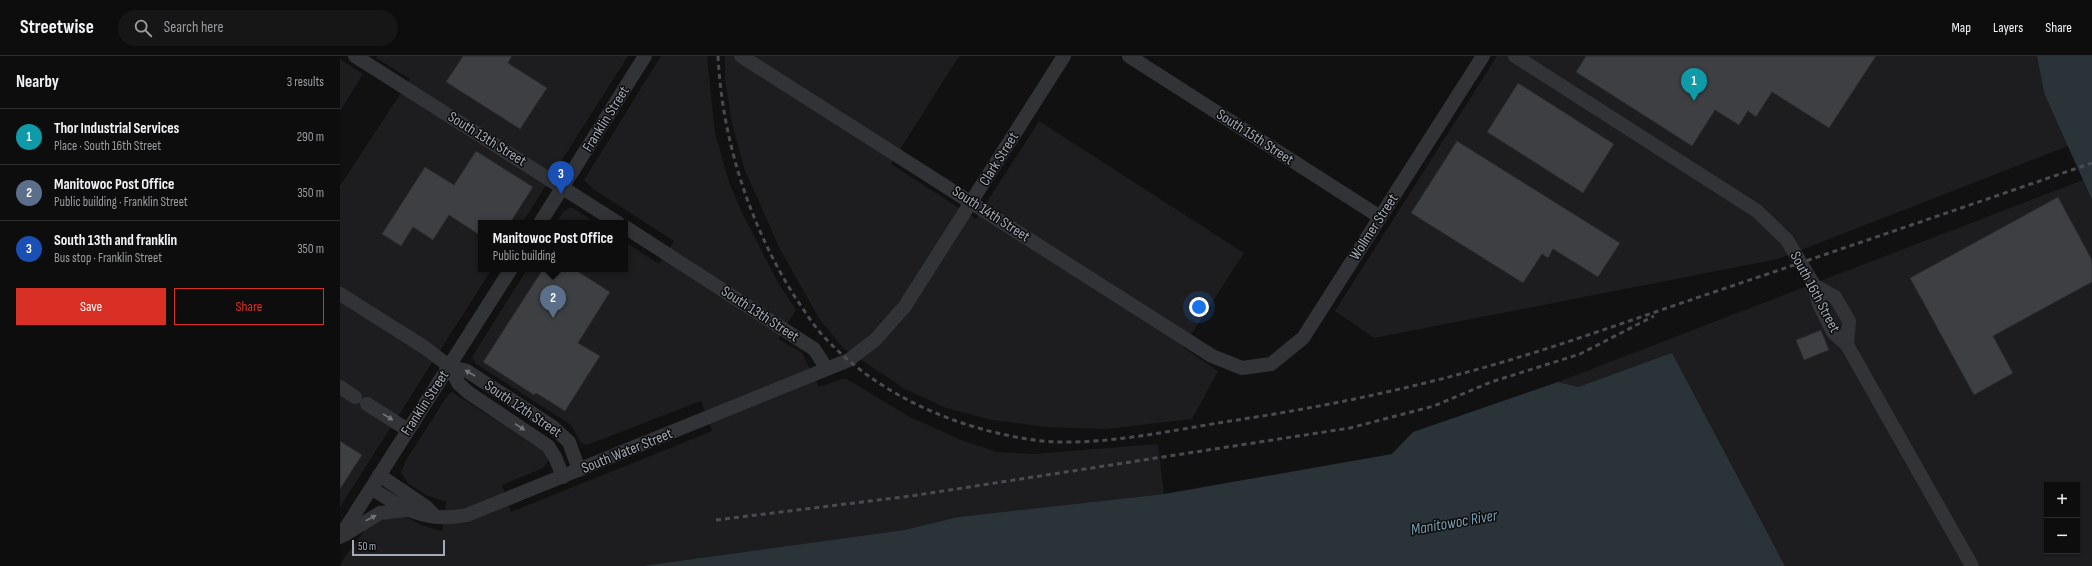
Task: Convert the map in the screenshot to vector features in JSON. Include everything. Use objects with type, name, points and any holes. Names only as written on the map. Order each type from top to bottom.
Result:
[{"type":"street","name":"South 13th Street","points":[[355,56],[613,220]]},
{"type":"street","name":"Franklin Street","points":[[542,220],[645,56]]},
{"type":"street","name":"South 14th Street","points":[[741,56],[972,201],[1212,356],[1242,368]]},
{"type":"street","name":"Clark Street","points":[[876,339],[905,306],[1064,56]]},
{"type":"street","name":"South 15th Street","points":[[1130,56],[1380,217]]},
{"type":"street","name":"Wollmer Street","points":[[1242,368],[1271,364],[1303,338],[1483,56]]},
{"type":"street","name":"South 16th Street","points":[[1515,56],[1757,211],[1787,240],[1814,285],[1819,304],[1833,332],[1847,345],[1972,566]]},
{"type":"street","name":"South 13th Street","points":[[628,229],[814,349],[827,369]]},
{"type":"street","name":"Franklin Street","points":[[340,537],[509,272]]},
{"type":"street","points":[[1814,285],[1835,296],[1849,321],[1847,345]]},
{"type":"street","name":"South 12th Street","points":[[340,294],[424,347],[449,366],[465,390],[548,446],[554,455],[563,477]]},
{"type":"street","name":"South Water Street","points":[[407,510],[449,518],[476,512],[849,360],[876,339]]},
{"type":"street","name":"South 12th Street","points":[[449,366],[467,371],[562,433],[571,446],[579,470]]},
{"type":"street","points":[[340,388],[355,396]]},
{"type":"street","points":[[504,417],[514,401]]},
{"type":"street","points":[[367,404],[408,430]]},
{"type":"street","points":[[380,474],[425,506],[435,516]]},
{"type":"street","points":[[371,488],[407,510]]},
{"type":"street","points":[[340,537],[380,513],[407,510]]},
{"type":"shaded area","points":[[378,56],[628,56],[524,220],[478,220],[478,272],[490,272],[340,507],[340,186],[410,79],[376,58]]},
{"type":"shaded area","points":[[661,56],[707,56],[715,133],[729,182],[742,213],[779,284],[796,310],[778,339],[802,353],[819,387],[845,378],[908,416],[961,440],[997,452],[1033,454],[1158,444],[1164,494],[958,517],[904,530],[642,566],[340,566],[344,558],[369,525],[378,519],[402,515],[424,526],[442,531],[446,502],[426,495],[408,483],[401,473],[406,460],[448,395],[452,392],[547,453],[549,460],[543,468],[502,485],[511,512],[712,431],[701,401],[587,445],[581,443],[571,425],[475,363],[472,357],[525,272],[628,272],[628,244],[659,264],[674,241],[593,189],[584,180]]},
{"type":"shaded area","points":[[725,56],[959,56],[891,164],[976,219],[1039,121],[1244,253],[1183,347],[1218,371],[1192,419],[1106,429],[1046,427],[992,420],[946,408],[905,389],[843,348],[820,320],[780,249],[744,168],[732,123],[725,79]]},
{"type":"shaded area","points":[[1497,56],[2037,56],[2044,93],[2068,146],[1778,259],[1374,338],[1335,311]]},
{"type":"shaded area","points":[[340,59],[363,74],[340,111]]},
{"type":"shaded area","points":[[2083,180],[2092,200],[2092,566],[1785,566],[1672,354],[1578,387],[1558,382]]},
{"type":"shaded area","points":[[569,208],[573,208],[591,220],[558,220],[564,211]]},
{"type":"water","points":[[2037,56],[2092,56],[2092,200],[2044,93]]},
{"type":"water","name":"Manitowoc River","points":[[1672,353],[1785,566],[642,566],[904,530],[958,517],[1164,494],[1392,454],[1413,432],[1558,382],[1578,387]]},
{"type":"building","points":[[463,56],[512,56],[508,63],[547,88],[520,129],[446,82]]},
{"type":"building","points":[[1586,56],[1876,56],[1829,128],[1772,92],[1756,117],[1748,111],[1739,125],[1715,110],[1692,146],[1576,72]]},
{"type":"building","points":[[1518,83],[1614,144],[1583,193],[1487,132]]},
{"type":"building","points":[[1457,141],[1620,243],[1598,277],[1553,249],[1548,258],[1542,254],[1523,283],[1411,213]]},
{"type":"building","points":[[476,151],[533,187],[512,220],[478,220],[478,234],[449,215],[433,240],[413,227],[401,246],[382,234],[425,167],[454,185]]},
{"type":"building","points":[[2058,197],[2092,260],[2092,282],[1993,336],[2013,373],[1974,395],[1910,278]]},
{"type":"building","points":[[541,272],[579,272],[610,292],[578,343],[600,356],[565,411],[536,393],[534,395],[483,362]]},
{"type":"building","points":[[1821,330],[1829,350],[1804,360],[1796,340]]},
{"type":"building","points":[[340,441],[362,455],[340,489]]},
{"type":"railway","points":[[718,56],[725,119],[732,150],[752,212],[779,270],[795,297],[820,333],[850,362],[872,379],[896,394],[921,406],[946,417],[1000,434],[1050,442],[1100,441],[1151,434],[1321,406],[1450,377],[1571,341],[2092,163]]},
{"type":"railway","points":[[716,520],[911,496],[1350,428],[1434,406],[1491,382],[1580,354],[1654,316]]},
{"type":"place","name":"Thor Industrial Services","points":[[1694,101]]},
{"type":"place","name":"South 13th and franklin","points":[[561,194]]},
{"type":"place","name":"Manitowoc Post Office","points":[[553,318]]}]
